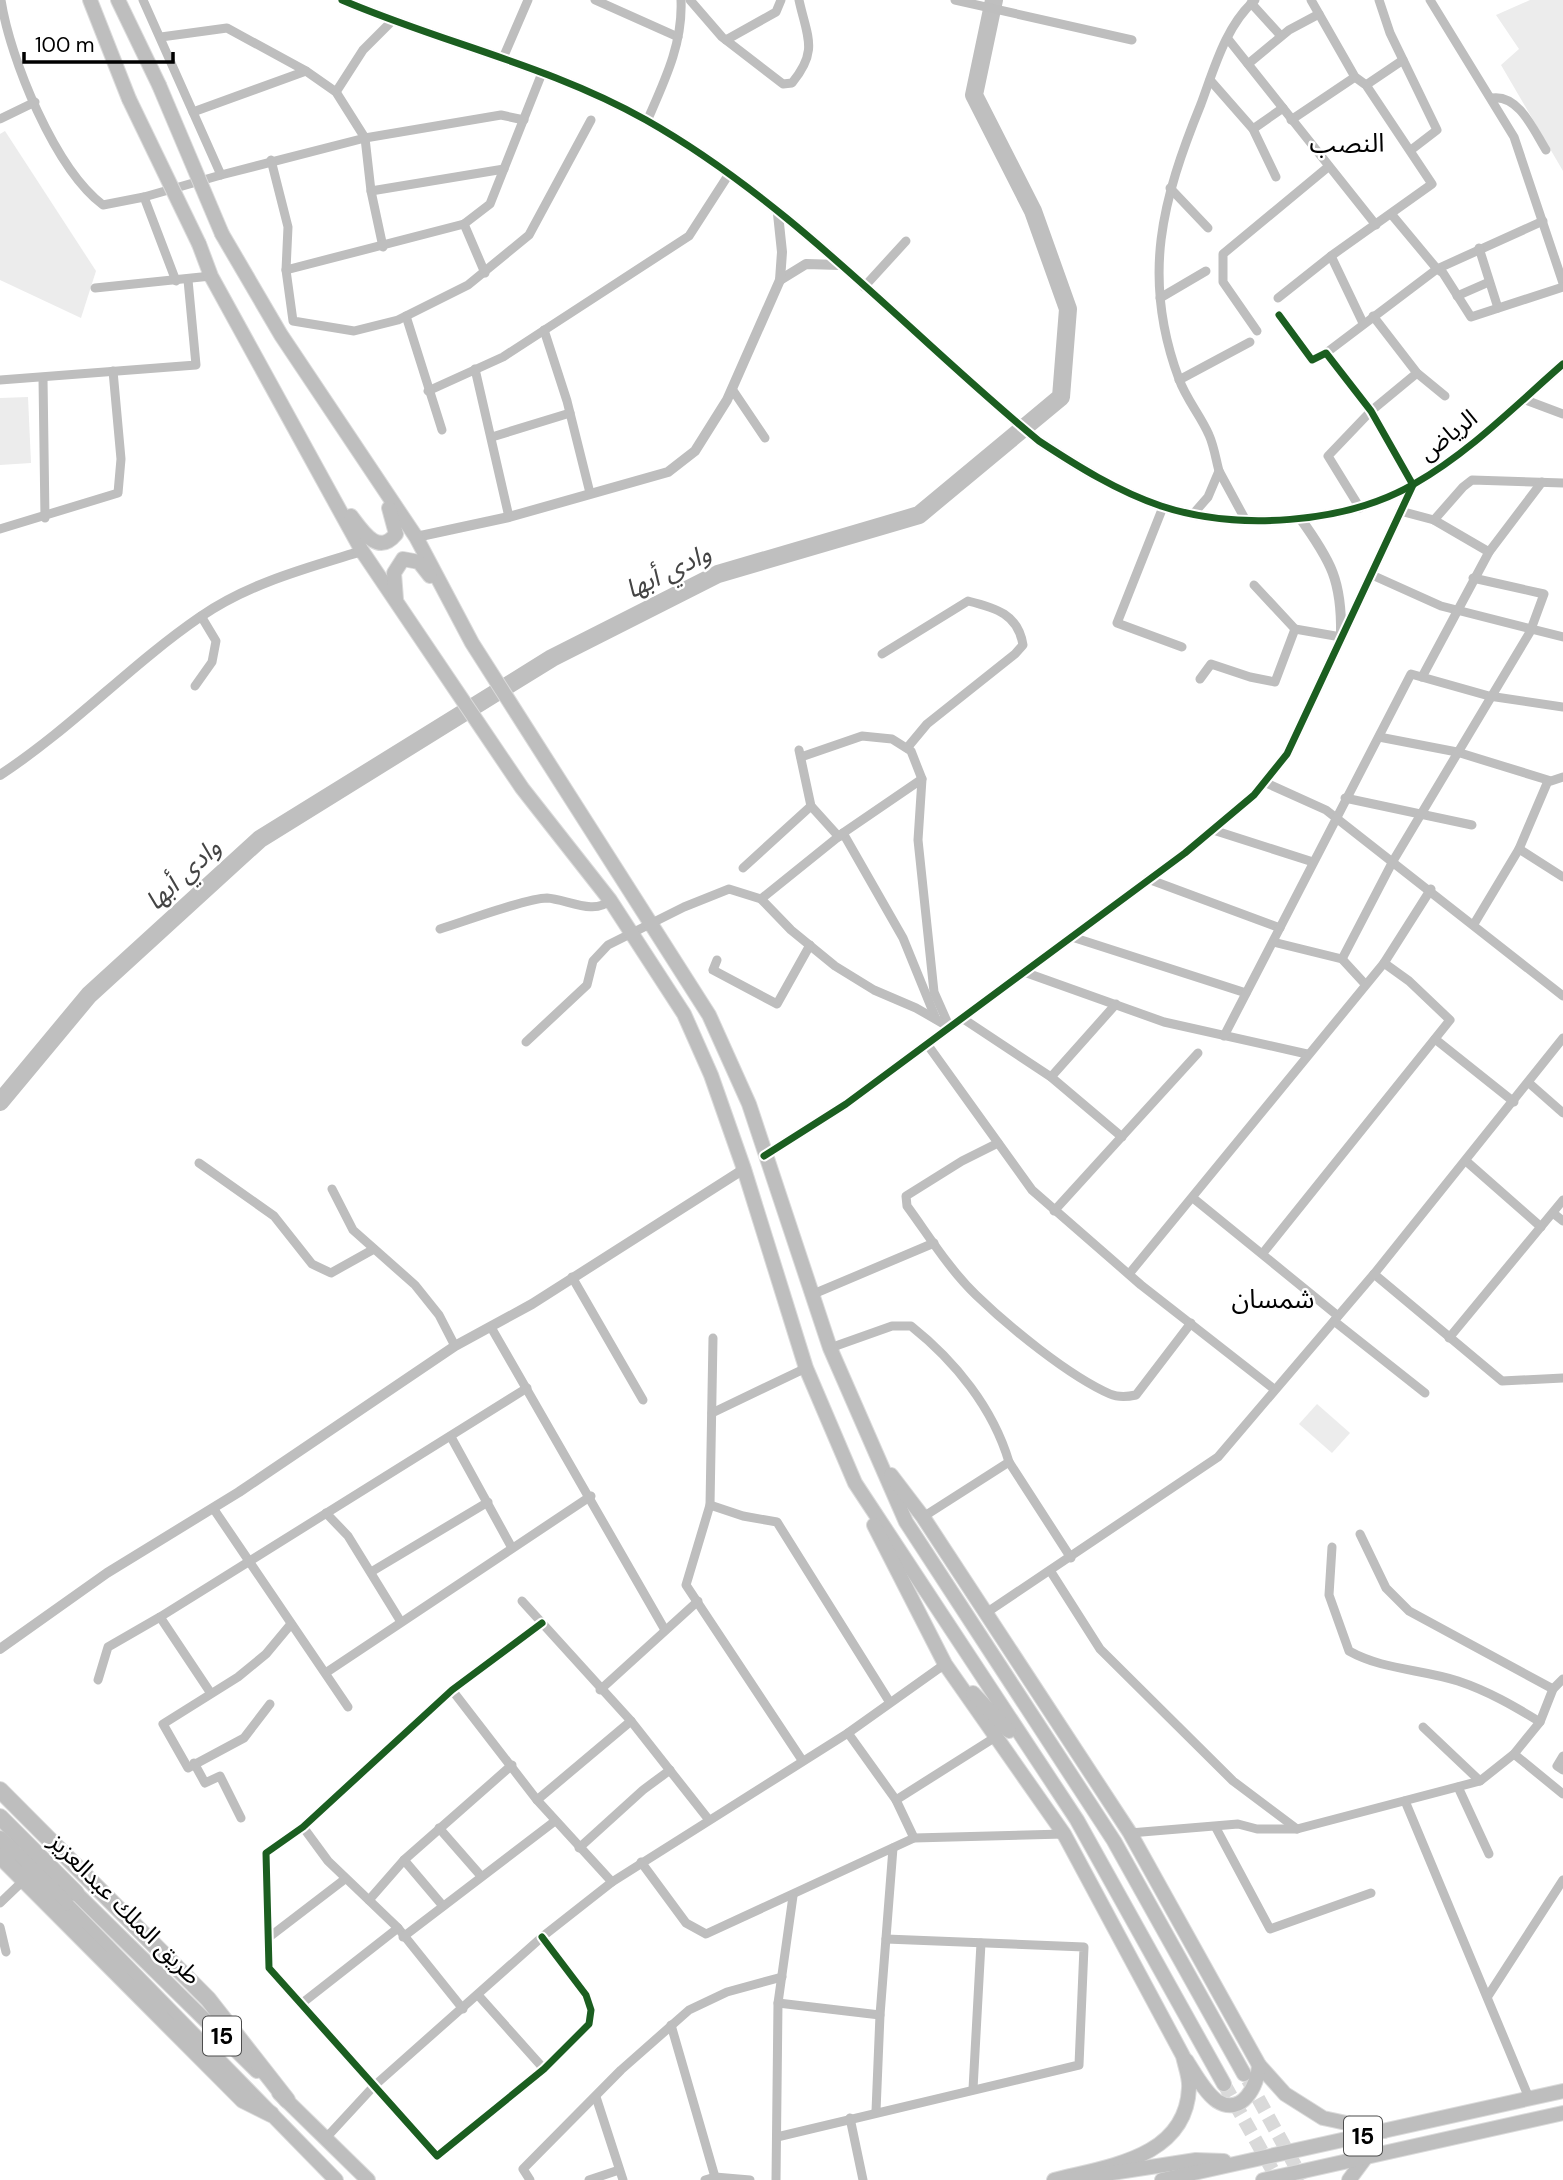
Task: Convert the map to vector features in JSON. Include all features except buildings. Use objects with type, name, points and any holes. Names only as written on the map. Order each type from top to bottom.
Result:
[{"type":"highway","points":[[0,1790],[208,1999],[287,2100]]},
{"type":"highway","name":"طريق الملك عبدالعزيز","points":[[0,1817],[71,1898]]},
{"type":"highway","name":"طريق الملك عبدالعزيز","points":[[0,1839],[71,1898]]},
{"type":"highway","points":[[0,1856],[243,2100],[271,2114]]},
{"type":"main road","points":[[79,0],[105,35]]},
{"type":"main road","points":[[90,0],[129,99],[199,244],[211,276],[362,551],[522,788],[610,900],[684,1014],[711,1076],[744,1169],[806,1368],[889,1558],[945,1664],[1064,1834],[1183,2056],[1216,2100],[1226,2104],[1240,2103],[1250,2095],[1258,2079],[1259,2065]]},
{"type":"main road","points":[[118,0],[159,85],[222,234],[281,335],[416,537],[472,643],[648,924],[670,950],[709,1015],[749,1104],[764,1156],[830,1348],[906,1522],[1114,1841],[1244,2074]]},
{"type":"main road","points":[[323,483],[371,541],[380,544],[389,542],[396,534],[396,524],[374,476]]},
{"type":"main road","points":[[396,602],[394,573],[397,564],[403,559],[412,559],[419,562],[454,608]]},
{"type":"main road","points":[[875,1454],[923,1517],[1130,1833],[1259,2065],[1285,2094],[1323,2118],[1384,2131]]},
{"type":"main road","points":[[855,1483],[1077,1820],[1224,2084]]},
{"type":"main road","points":[[1011,1654],[1057,1754]]},
{"type":"main road","points":[[945,1664],[1036,1759]]},
{"type":"main road","name":"طريق الملك عبدالعزيز","points":[[71,1898],[287,2100],[368,2180]]},
{"type":"main road","name":"طريق الملك عبدالعزيز","points":[[71,1898],[271,2114],[336,2180]]},
{"type":"main road","points":[[1055,2180],[1135,2159],[1165,2142],[1184,2116],[1189,2087],[1183,2056]]},
{"type":"main road","name":"15","points":[[1162,2180],[1563,2091]]},
{"type":"main road","name":"15","points":[[1263,2180],[1563,2113]]},
{"type":"main road","points":[[1349,2180],[1366,2157]]},
{"type":"main road","points":[[1067,2180],[1196,2160],[1250,2161]]},
{"type":"street","points":[[1,0],[6,33],[35,102],[62,155],[94,198],[103,205],[144,197],[271,160],[365,138],[501,115],[524,120]]},
{"type":"street","points":[[144,0],[221,175]]},
{"type":"street","name":"الرياض","points":[[342,0],[542,73],[647,121],[729,174],[840,265],[1000,410],[1039,441],[1107,481],[1163,507],[1245,519],[1300,518],[1360,508],[1413,485],[1447,463],[1563,364]]},
{"type":"street","points":[[503,58],[527,0]]},
{"type":"street","points":[[595,0],[607,3],[678,37]]},
{"type":"street","points":[[647,121],[672,64],[678,37],[681,0]]},
{"type":"street","points":[[690,0],[726,40],[783,84],[792,83],[802,71],[810,51],[810,40],[799,0]]},
{"type":"street","points":[[726,40],[776,12],[781,0]]},
{"type":"street","points":[[955,0],[1132,40]]},
{"type":"street","points":[[1278,299],[1331,256],[1432,184],[1412,150],[1392,128],[1366,85],[1355,76],[1311,0]]},
{"type":"street","points":[[1379,0],[1390,33],[1437,130],[1412,150]]},
{"type":"street","points":[[1392,215],[1443,273],[1471,317],[1563,285],[1514,137],[1430,0]]},
{"type":"street","points":[[1245,519],[1219,471],[1210,437],[1179,380],[1160,298],[1162,221],[1177,161],[1210,80],[1228,39],[1253,1],[1281,36]]},
{"type":"street","points":[[1248,64],[1281,36],[1319,14]]},
{"type":"street","points":[[336,92],[363,50],[393,20]]},
{"type":"street","points":[[162,37],[227,28],[306,71],[336,92],[365,138],[371,191],[383,247]]},
{"type":"street","points":[[1228,39],[1376,225]]},
{"type":"street","points":[[1366,85],[1403,60]]},
{"type":"street","points":[[193,112],[306,71]]},
{"type":"street","points":[[286,270],[464,224],[490,204],[542,73]]},
{"type":"street","points":[[1292,120],[1355,76]]},
{"type":"street","points":[[1210,80],[1253,129],[1276,177]]},
{"type":"street","points":[[1492,99],[1501,97],[1514,104],[1546,150]]},
{"type":"street","points":[[0,119],[35,102]]},
{"type":"street","points":[[1253,129],[1283,108]]},
{"type":"street","points":[[271,160],[288,227],[286,270],[293,321],[354,331],[406,316],[468,285],[528,235],[592,120]]},
{"type":"street","points":[[1257,331],[1223,282],[1223,254],[1328,167]]},
{"type":"street","points":[[371,191],[504,169]]},
{"type":"street","points":[[428,391],[503,357],[689,236],[729,174]]},
{"type":"street","points":[[1170,188],[1208,228]]},
{"type":"street","points":[[144,197],[176,281]]},
{"type":"street","points":[[416,537],[509,517],[668,472],[695,451],[732,389],[780,281],[782,252],[778,215]]},
{"type":"street","points":[[1279,315],[1312,360],[1326,353],[1437,269],[1543,221]]},
{"type":"street","points":[[464,224],[485,273]]},
{"type":"street","points":[[864,287],[906,242]]},
{"type":"street","points":[[1479,248],[1498,308]]},
{"type":"street","points":[[1331,256],[1363,323]]},
{"type":"street","points":[[780,281],[806,264],[840,265]]},
{"type":"street","points":[[1160,298],[1206,271]]},
{"type":"street","points":[[95,288],[211,276]]},
{"type":"street","points":[[0,380],[196,365],[188,280]]},
{"type":"street","points":[[1457,296],[1489,282]]},
{"type":"street","points":[[406,316],[442,430]]},
{"type":"street","points":[[1373,317],[1417,373],[1445,396]]},
{"type":"street","points":[[544,330],[570,414],[590,493]]},
{"type":"street","points":[[1179,380],[1250,342]]},
{"type":"street","points":[[764,1156],[846,1104],[1213,830],[1254,795],[1287,754],[1413,485],[1371,411],[1326,353]]},
{"type":"street","points":[[475,369],[509,517]]},
{"type":"street","points":[[0,529],[45,518],[118,494],[121,459],[113,371]]},
{"type":"street","points":[[1360,508],[1328,456],[1371,411],[1417,373]]},
{"type":"street","points":[[43,378],[45,518]]},
{"type":"street","points":[[732,389],[765,438]]},
{"type":"street","points":[[1523,399],[1563,414]]},
{"type":"street","points":[[492,438],[570,414]]},
{"type":"street","points":[[1194,513],[1208,497],[1219,471]]},
{"type":"street","points":[[1434,520],[1463,486],[1472,480],[1563,483]]},
{"type":"street","points":[[1422,677],[1489,552],[1542,482]]},
{"type":"street","points":[[1163,507],[1116,623],[1182,647]]},
{"type":"street","points":[[1400,511],[1434,520],[1489,552]]},
{"type":"street","points":[[1300,518],[1336,575],[1342,600],[1341,637]]},
{"type":"street","points":[[0,775],[46,745],[201,616],[274,579],[362,551]]},
{"type":"street","points":[[1372,575],[1456,611],[1530,632],[1563,638]]},
{"type":"street","points":[[1342,959],[1392,861],[1530,632],[1544,594],[1473,578]]},
{"type":"street","points":[[1254,586],[1295,629],[1341,637]]},
{"type":"street","points":[[882,654],[968,601],[1010,615],[1021,630],[1023,645],[1015,654],[972,685],[927,724],[907,748]]},
{"type":"street","points":[[195,686],[212,662],[216,641],[201,616]]},
{"type":"street","points":[[1200,679],[1211,664],[1275,682],[1295,629]]},
{"type":"street","points":[[1224,1036],[1411,674],[1489,696],[1563,707]]},
{"type":"street","points":[[936,1019],[903,938],[841,835],[811,806],[800,753],[862,736],[892,739],[911,751],[922,779],[919,865],[934,992],[950,1027]]},
{"type":"street","points":[[1379,737],[1457,752],[1548,780],[1563,777]]},
{"type":"street","points":[[761,899],[841,835],[922,779]]},
{"type":"street","points":[[1474,924],[1519,849],[1548,780]]},
{"type":"street","points":[[1264,782],[1335,817],[1431,889],[1563,996]]},
{"type":"street","points":[[1345,798],[1472,825]]},
{"type":"street","points":[[743,868],[811,806]]},
{"type":"street","points":[[1213,830],[1313,862]]},
{"type":"street","points":[[1519,849],[1563,877]]},
{"type":"street","points":[[1149,879],[1280,928]]},
{"type":"street","points":[[527,1042],[587,985],[593,961],[608,945],[648,924],[729,889],[761,899],[810,945],[874,990],[950,1027]]},
{"type":"street","points":[[1129,1274],[1384,963],[1431,889]]},
{"type":"street","points":[[440,929],[545,898],[594,907],[604,906],[610,900]]},
{"type":"street","points":[[1072,937],[1246,993]]},
{"type":"street","points":[[1273,942],[1342,959],[1365,984]]},
{"type":"street","points":[[717,960],[713,970],[778,1004],[810,945]]},
{"type":"street","points":[[1263,1253],[1451,1020],[1409,981],[1384,963]]},
{"type":"street","points":[[1024,972],[1164,1022],[1307,1054]]},
{"type":"street","points":[[1051,1077],[1116,1004]]},
{"type":"street","points":[[962,1018],[1051,1077],[1122,1137]]},
{"type":"street","points":[[986,1613],[1051,1572],[1218,1457],[1374,1274],[1563,1038]]},
{"type":"street","points":[[1435,1039],[1514,1102]]},
{"type":"street","points":[[927,1044],[1032,1190],[1129,1274],[1274,1389]]},
{"type":"street","points":[[1054,1211],[1198,1053]]},
{"type":"street","points":[[1529,1083],[1563,1113]]},
{"type":"street","points":[[998,1143],[962,1161],[906,1196],[907,1206],[976,1295],[1029,1340],[1110,1394],[1123,1398],[1136,1395],[1191,1323]]},
{"type":"street","points":[[1466,1161],[1541,1227]]},
{"type":"street","points":[[199,1163],[274,1216],[312,1264],[331,1273],[374,1249]]},
{"type":"street","points":[[0,1649],[107,1573],[213,1508],[455,1346],[492,1329],[744,1169]]},
{"type":"street","points":[[331,1189],[353,1230],[415,1285],[439,1315],[455,1346]]},
{"type":"street","points":[[1193,1198],[1263,1253],[1425,1393]]},
{"type":"street","points":[[1449,1338],[1563,1200]]},
{"type":"street","points":[[1553,1213],[1563,1221]]},
{"type":"street","points":[[811,1295],[934,1242]]},
{"type":"street","points":[[1374,1274],[1502,1381],[1563,1378]]},
{"type":"street","points":[[572,1277],[643,1400]]},
{"type":"street","points":[[830,1348],[892,1326],[911,1326],[951,1363],[980,1400],[1002,1436],[1009,1462],[1070,1559]]},
{"type":"street","points":[[492,1329],[665,1630]]},
{"type":"street","points":[[713,1338],[710,1505],[686,1585],[803,1760]]},
{"type":"street","points":[[712,1413],[806,1368]]},
{"type":"street","points":[[98,1680],[107,1647],[160,1617],[527,1388]]},
{"type":"street","points":[[451,1437],[512,1548]]},
{"type":"street","points":[[923,1517],[1009,1462]]},
{"type":"street","points":[[327,1672],[590,1496]]},
{"type":"street","points":[[371,1572],[488,1502]]},
{"type":"street","points":[[710,1505],[743,1516],[777,1522],[889,1701]]},
{"type":"street","points":[[213,1508],[247,1561],[327,1672],[348,1707]]},
{"type":"street","points":[[326,1513],[348,1536],[401,1622]]},
{"type":"street","points":[[1360,1534],[1386,1588],[1409,1611],[1553,1689]]},
{"type":"street","points":[[1332,1547],[1329,1595],[1349,1651],[1368,1662],[1457,1680],[1504,1700],[1540,1723]]},
{"type":"street","points":[[1051,1572],[1100,1649],[1216,1765],[1297,1829]]},
{"type":"street","points":[[522,1601],[600,1690],[631,1721],[709,1820]]},
{"type":"street","points":[[600,1690],[698,1601]]},
{"type":"street","points":[[160,1617],[210,1692]]},
{"type":"street","points":[[542,1623],[452,1690],[303,1827],[266,1853],[269,1968],[437,2156],[544,2069],[589,2024],[591,2010],[586,1995],[542,1937]]},
{"type":"street","points":[[270,1704],[244,1738],[188,1768],[163,1724],[210,1692],[238,1677],[267,1654],[291,1624]]},
{"type":"street","points":[[325,2139],[374,2087],[542,1937],[612,1882],[848,1733],[889,1701],[945,1664]]},
{"type":"street","points":[[1130,1833],[1216,1828],[1238,1824],[1257,1829],[1297,1829],[1480,1781],[1514,1754],[1540,1723],[1553,1689],[1563,1679]]},
{"type":"street","points":[[452,1690],[537,1800],[612,1882]]},
{"type":"street","points":[[537,1800],[631,1721]]},
{"type":"street","points":[[1423,1727],[1480,1781]]},
{"type":"street","points":[[848,1733],[897,1800],[914,1838]]},
{"type":"street","points":[[897,1800],[995,1738]]},
{"type":"street","points":[[1514,1754],[1563,1794]]},
{"type":"street","points":[[1563,1756],[1556,1766],[1563,1770]]},
{"type":"street","points":[[194,1763],[205,1783],[220,1776],[241,1818]]},
{"type":"street","points":[[369,1900],[404,1860],[512,1765]]},
{"type":"street","points":[[579,1848],[643,1790],[670,1770]]},
{"type":"street","points":[[1458,1787],[1489,1854]]},
{"type":"street","points":[[1405,1801],[1529,2098]]},
{"type":"street","points":[[403,1937],[555,1821]]},
{"type":"street","points":[[303,1827],[328,1861],[398,1928],[463,2009]]},
{"type":"street","points":[[439,1828],[481,1876]]},
{"type":"street","points":[[1216,1828],[1269,1929],[1371,1893]]},
{"type":"street","points":[[641,1862],[686,1923],[706,1934],[914,1838],[1064,1834]]},
{"type":"street","points":[[876,2111],[880,2015],[893,1848]]},
{"type":"street","points":[[404,1860],[443,1906]]},
{"type":"street","points":[[268,1938],[345,1879]]},
{"type":"street","points":[[0,1903],[24,1880]]},
{"type":"street","points":[[1488,1996],[1563,1880]]},
{"type":"street","points":[[776,2180],[778,2003],[793,1896]]},
{"type":"street","points":[[0,1927],[6,1952]]},
{"type":"street","points":[[301,2004],[398,1928]]},
{"type":"street","points":[[777,2137],[876,2111],[1079,2065],[1084,1947],[886,1939]]},
{"type":"street","points":[[973,2089],[981,1943]]},
{"type":"street","points":[[530,2180],[523,2169],[689,2010],[727,1992],[782,1978]]},
{"type":"street","points":[[478,1995],[544,2069]]},
{"type":"street","points":[[778,2003],[880,2015]]},
{"type":"street","points":[[671,2025],[710,2179],[750,2180]]},
{"type":"street","points":[[596,2097],[623,2180]]},
{"type":"street","points":[[850,2118],[863,2180]]},
{"type":"street","points":[[589,2180],[619,2170]]},
{"type":"shaded area","points":[[1530,0],[1563,0],[1563,171],[1501,65],[1519,49],[1496,15]]},
{"type":"shaded area","points":[[5,131],[96,271],[81,318],[0,280],[0,134]]},
{"type":"shaded area","points":[[28,397],[31,463],[0,465],[0,398]]},
{"type":"shaded area","points":[[1317,1404],[1350,1433],[1332,1453],[1299,1424]]},
{"type":"waterway","name":"وادي أبها","points":[[0,1102],[89,995],[260,839],[552,658],[718,574],[919,515],[1061,397],[1068,309],[1033,211],[974,95],[994,0]]},
{"type":"tunnel","points":[[1248,2080],[1303,2180]]},
{"type":"tunnel","points":[[1224,2084],[1278,2180]]},
{"type":"cycle path","points":[[342,0],[534,70],[610,101],[700,153],[801,230],[1039,441],[1113,485],[1161,506],[1191,514],[1256,521],[1324,515],[1356,508],[1386,497],[1434,472],[1492,428],[1563,364]]},
{"type":"cycle path","points":[[764,1156],[846,1104],[1185,853],[1254,795],[1287,754],[1413,485],[1371,411],[1326,353],[1312,360],[1279,315]]},
{"type":"cycle path","points":[[542,1623],[452,1690],[303,1827],[266,1853],[269,1968],[437,2156],[544,2069],[589,2024],[591,2010],[586,1995],[542,1937]]},
{"type":"district","name":"النصب","points":[[1347,143]]},
{"type":"district","name":"شمسان","points":[[1273,1299]]}]
